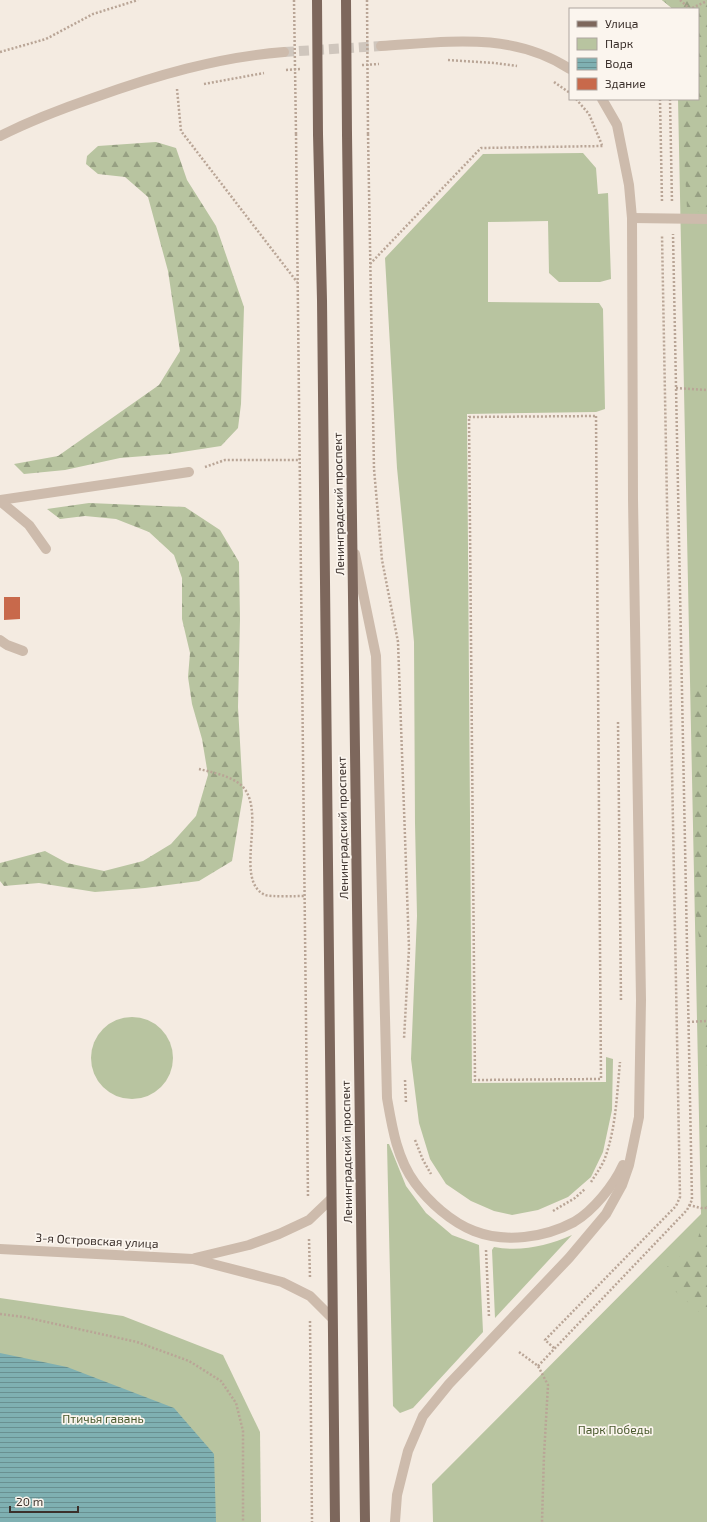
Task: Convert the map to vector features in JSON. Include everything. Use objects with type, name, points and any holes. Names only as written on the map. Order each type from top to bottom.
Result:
[{"type":"main road","name":"Ленинградский проспект","points":[[317,0],[318,134],[322,300],[334,1522]]},
{"type":"main road","name":"Ленинградский проспект","points":[[346,0],[365,1522]]},
{"type":"street","points":[[381,46],[449,42],[490,42],[524,48],[554,58],[569,68]]},
{"type":"street","points":[[0,136],[62,109],[143,80],[210,63],[284,52]]},
{"type":"street","points":[[396,1522],[397,1495],[408,1451],[423,1416],[449,1384],[569,1258],[606,1214],[622,1185],[629,1165],[639,1117],[641,1000],[633,499],[632,218],[629,185],[617,125],[603,100]]},
{"type":"street","points":[[632,218],[707,219]]},
{"type":"street","points":[[0,500],[189,472]]},
{"type":"street","points":[[0,500],[29,526],[46,549]]},
{"type":"street","points":[[352,540],[376,656],[387,1098],[391,1124],[404,1164],[414,1182],[426,1196],[459,1223],[474,1231],[498,1237],[538,1235],[574,1222],[592,1207],[618,1176],[634,1142]]},
{"type":"street","points":[[0,640],[23,651]]},
{"type":"street","points":[[193,1259],[249,1246],[309,1220],[331,1199]]},
{"type":"street","name":"3-я Островская улица","points":[[0,1249],[193,1259]]},
{"type":"street","points":[[193,1259],[282,1282],[310,1296],[332,1318]]},
{"type":"path","points":[[0,52],[46,40],[93,14],[138,0]]},
{"type":"path","points":[[294,0],[312,1522]]},
{"type":"path","points":[[367,0],[369,265],[374,469],[382,560],[398,642],[409,948],[404,1040]]},
{"type":"path","points":[[680,0],[689,8]]},
{"type":"path","points":[[692,8],[707,1]]},
{"type":"path","points":[[446,60],[495,62],[522,67]]},
{"type":"path","points":[[359,65],[383,64]]},
{"type":"path","points":[[282,70],[305,69]]},
{"type":"path","points":[[200,84],[267,72]]},
{"type":"path","points":[[551,80],[569,92]]},
{"type":"path","points":[[170,90],[177,88],[181,131],[298,282]]},
{"type":"path","points":[[577,100],[589,114],[603,146],[604,153]]},
{"type":"path","points":[[554,1348],[545,1340],[676,1206],[680,1197],[660,100]]},
{"type":"path","points":[[538,1366],[687,1210],[692,1200],[670,100]]},
{"type":"path","points":[[369,265],[481,148],[603,146]]},
{"type":"path","points":[[676,388],[707,390]]},
{"type":"path","points":[[596,416],[601,1079],[475,1080],[469,417],[596,416]]},
{"type":"path","points":[[189,472],[225,460],[300,460]]},
{"type":"path","points":[[618,717],[620,1001]]},
{"type":"path","points":[[199,769],[215,773],[237,782],[248,794],[252,806],[251,869],[253,882],[258,890],[266,895],[305,896]]},
{"type":"path","points":[[688,1022],[707,1021]]},
{"type":"path","points":[[550,1213],[574,1198],[588,1186],[605,1158],[612,1129],[620,1062]]},
{"type":"path","points":[[405,1076],[406,1104]]},
{"type":"path","points":[[414,1136],[423,1160],[434,1178]]},
{"type":"path","points":[[689,1205],[707,1208]]},
{"type":"path","points":[[485,1248],[490,1324]]},
{"type":"path","points":[[0,1314],[24,1317],[137,1342],[189,1361],[221,1381],[236,1403],[243,1432],[243,1522]]},
{"type":"path","points":[[519,1352],[538,1366],[548,1385],[542,1522]]},
{"type":"green space","name":"Парк Победы","points":[[662,0],[707,0],[707,1522],[433,1522],[432,1484],[701,1214],[678,100],[699,100],[699,8],[672,8]]},
{"type":"green space","points":[[662,0],[707,0],[707,213],[687,209],[681,100],[699,100],[699,8],[672,8]]},
{"type":"green space","points":[[156,142],[176,148],[187,180],[216,226],[244,307],[241,404],[238,428],[221,446],[169,454],[120,458],[65,470],[24,474],[14,464],[58,456],[159,385],[180,351],[168,271],[148,197],[125,177],[98,174],[86,164],[87,156],[98,146]]},
{"type":"green space","points":[[583,153],[596,168],[598,194],[608,193],[611,279],[600,282],[559,282],[549,273],[548,221],[488,222],[488,302],[599,303],[603,309],[605,409],[596,412],[467,414],[472,1083],[606,1082],[606,1057],[613,1059],[612,1110],[603,1152],[591,1177],[568,1197],[538,1210],[512,1215],[494,1211],[471,1201],[446,1184],[430,1159],[419,1123],[411,1059],[417,916],[414,642],[397,468],[385,258],[483,154]]},
{"type":"green space","points":[[89,503],[185,507],[220,530],[239,562],[240,619],[238,707],[243,795],[232,861],[199,881],[145,888],[95,892],[39,883],[4,886],[0,881],[0,863],[45,851],[67,863],[104,871],[143,861],[171,844],[196,816],[208,775],[202,739],[192,704],[188,677],[190,653],[182,619],[182,578],[174,555],[149,532],[116,519],[85,516],[60,519],[47,509]]},
{"type":"green space","points":[[707,674],[707,1066],[702,1056],[705,1027],[702,958],[695,909],[696,747],[693,698],[702,677]]},
{"type":"green space","points":[[132,1017],[148,1020],[161,1029],[170,1042],[173,1058],[170,1074],[161,1087],[148,1096],[132,1099],[116,1096],[103,1087],[94,1074],[91,1058],[94,1042],[103,1029],[116,1020]]},
{"type":"green space","points":[[707,1115],[707,1197],[705,1186],[704,1123]]},
{"type":"green space","points":[[387,1144],[389,1144],[406,1186],[426,1213],[452,1235],[479,1245],[483,1332],[413,1408],[400,1413],[393,1406]]},
{"type":"green space","points":[[707,1205],[707,1319],[674,1290],[667,1267],[697,1242]]},
{"type":"green space","points":[[572,1235],[495,1318],[492,1250],[494,1247],[514,1249],[534,1247]]},
{"type":"green space","name":"Птичья гавань","points":[[0,1298],[123,1316],[223,1355],[260,1432],[261,1522],[0,1522]]},
{"type":"water","points":[[0,1353],[67,1367],[174,1408],[214,1454],[216,1522],[0,1522]]},
{"type":"building","points":[[4,597],[20,597],[20,619],[4,620]]},
{"type":"tunnel","points":[[284,52],[381,46]]}]
